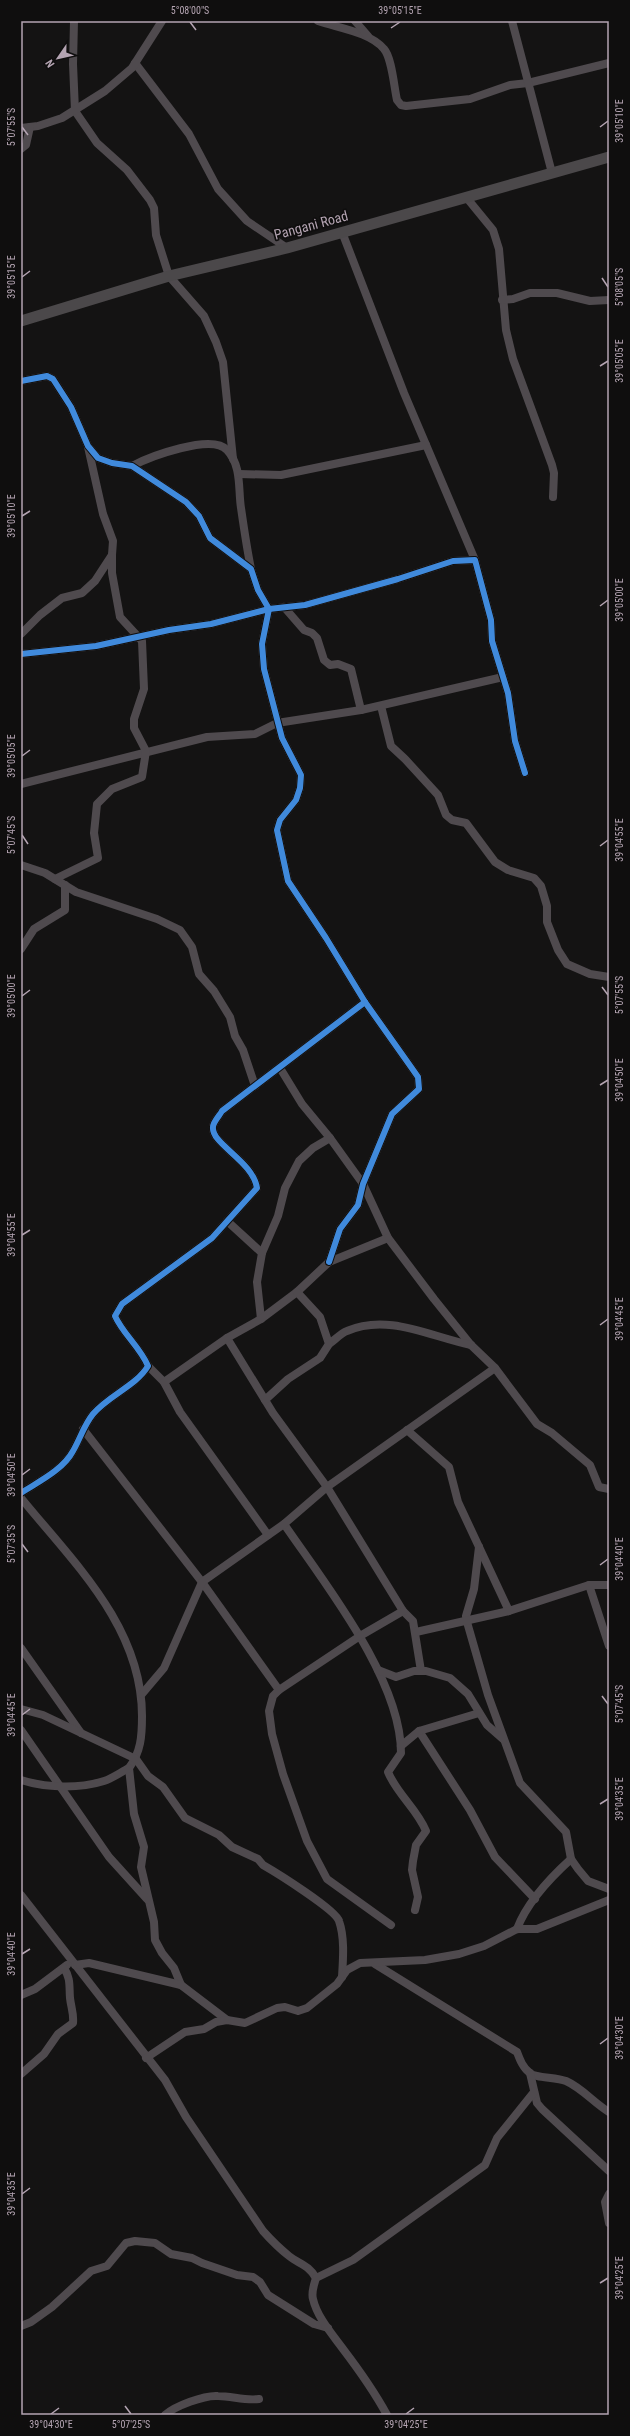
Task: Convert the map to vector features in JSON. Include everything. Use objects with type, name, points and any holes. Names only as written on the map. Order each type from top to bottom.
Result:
[{"type":"main road","name":"Pangani Road","points":[[21,321],[169,276],[287,248],[609,157]]},
{"type":"street","points":[[74,21],[73,64],[76,111],[97,143],[127,170],[150,200],[154,208],[156,235],[169,276],[204,316],[216,342],[223,362],[233,459]]},
{"type":"street","points":[[21,128],[51,122],[76,111],[105,91],[135,63],[162,21]]},
{"type":"street","points":[[318,21],[356,32],[384,49],[389,60],[397,100],[401,105],[412,106],[470,99],[510,85],[528,83],[609,63]]},
{"type":"street","points":[[355,21],[373,41]]},
{"type":"street","points":[[512,21],[552,173]]},
{"type":"street","points":[[135,63],[189,134],[218,189],[247,221],[287,248]]},
{"type":"street","points":[[21,149],[26,146],[30,127]]},
{"type":"street","points":[[466,197],[493,230],[499,250],[502,300],[506,330],[513,359],[554,473],[553,497]]},
{"type":"street","points":[[342,232],[426,445],[474,560],[485,593],[491,620],[492,641],[508,693],[515,741],[525,773]]},
{"type":"street","points":[[502,300],[513,299],[530,293],[557,293],[590,301],[609,300]]},
{"type":"street","points":[[21,380],[46,376],[53,379],[71,407],[88,446],[104,514],[113,541],[112,573],[120,617],[142,641],[144,689],[134,719],[134,728],[146,751],[142,777],[112,789],[97,804],[94,833],[98,858],[55,878]]},
{"type":"street","points":[[132,466],[163,453],[203,445],[218,444],[227,449],[233,459],[239,474],[241,507],[251,569],[258,590],[269,608],[262,644],[264,669],[277,723],[287,750],[301,775],[300,788],[296,800],[280,820],[277,830],[288,881],[326,938],[365,1002],[418,1077],[419,1089],[392,1114],[363,1184],[358,1205],[340,1229],[329,1262]]},
{"type":"street","points":[[239,474],[281,475],[426,445]]},
{"type":"street","points":[[88,446],[98,458],[112,463],[132,466],[186,502],[199,516],[210,538],[251,569]]},
{"type":"street","points":[[21,634],[40,615],[62,598],[82,593],[95,581],[112,554]]},
{"type":"street","points":[[21,654],[96,646],[138,636],[211,624],[269,608],[305,605],[362,590],[453,561],[474,560]]},
{"type":"street","points":[[284,607],[304,630],[312,633],[318,638],[324,660],[330,665],[338,664],[351,669],[361,710]]},
{"type":"street","points":[[21,784],[146,751],[207,738],[255,734],[277,723],[381,706],[503,677]]},
{"type":"street","points":[[381,706],[391,746],[438,795],[446,815],[452,820],[466,823],[495,862],[508,870],[534,878],[541,886],[547,906],[548,922],[558,950],[567,964],[590,974],[609,977]]},
{"type":"street","points":[[21,865],[55,878],[90,898],[157,919],[180,930],[192,946],[199,974],[214,991],[230,1017],[235,1036],[243,1050],[255,1086]]},
{"type":"street","points":[[21,949],[34,929],[65,910],[65,885]]},
{"type":"street","points":[[268,1535],[180,1412],[164,1382],[148,1366],[145,1358],[119,1325],[115,1316],[117,1309],[145,1286],[212,1238],[257,1188],[256,1180],[243,1162],[220,1143],[213,1134],[213,1125],[222,1111],[365,1002]]},
{"type":"street","points":[[280,1068],[302,1104],[330,1138],[363,1184],[388,1238],[471,1345],[495,1368],[537,1424],[552,1433],[575,1455],[586,1462],[599,1487],[609,1489]]},
{"type":"street","points":[[261,1319],[257,1282],[262,1253],[278,1216],[285,1188],[299,1161],[313,1148],[330,1138]]},
{"type":"street","points":[[227,1221],[262,1253]]},
{"type":"street","points":[[164,1382],[226,1338],[261,1319],[297,1292],[329,1262],[388,1238]]},
{"type":"street","points":[[297,1292],[320,1317],[329,1344]]},
{"type":"street","points":[[265,1400],[288,1379],[320,1358],[329,1344],[346,1331],[366,1326],[386,1324],[406,1327],[471,1345]]},
{"type":"street","points":[[226,1338],[265,1400],[328,1486],[403,1611],[413,1622],[416,1632],[421,1671]]},
{"type":"street","points":[[21,1493],[54,1471],[73,1453],[83,1429],[93,1414],[107,1400],[144,1373],[148,1366]]},
{"type":"street","points":[[142,1694],[164,1668],[202,1582],[284,1524],[328,1486],[495,1368]]},
{"type":"street","points":[[83,1429],[202,1582],[279,1690]]},
{"type":"street","points":[[408,1430],[449,1467],[458,1502],[509,1611]]},
{"type":"street","points":[[21,1498],[113,1613],[134,1658],[142,1694],[142,1736],[136,1759],[129,1768],[104,1781],[61,1786],[38,1785],[21,1780]]},
{"type":"street","points":[[284,1524],[360,1636],[378,1670],[397,1720],[401,1753],[388,1772],[398,1790],[422,1822],[426,1831],[416,1845],[416,1854],[413,1861],[412,1870],[418,1897],[415,1910]]},
{"type":"street","points":[[479,1547],[474,1589],[466,1616],[467,1622],[488,1695],[520,1783],[566,1832],[571,1859],[588,1881],[609,1890]]},
{"type":"street","points":[[416,1632],[467,1622],[509,1611],[589,1585],[609,1585]]},
{"type":"street","points":[[589,1585],[608,1641]]},
{"type":"street","points":[[391,1924],[327,1879],[307,1841],[283,1774],[272,1734],[269,1711],[273,1696],[279,1690],[360,1636],[403,1611]]},
{"type":"street","points":[[21,1648],[82,1734]]},
{"type":"street","points":[[378,1670],[396,1677],[421,1671],[450,1678],[468,1694],[487,1724],[504,1740]]},
{"type":"street","points":[[21,1709],[43,1715],[82,1734],[119,1749],[136,1759],[148,1776],[163,1787],[185,1818],[219,1835],[232,1847],[258,1859],[263,1864],[330,1909],[339,1921],[343,1953],[342,1978]]},
{"type":"street","points":[[401,1746],[419,1731],[479,1713]]},
{"type":"street","points":[[21,1730],[109,1857],[148,1900]]},
{"type":"street","points":[[419,1731],[470,1810],[494,1857],[535,1899]]},
{"type":"street","points":[[129,1768],[134,1814],[144,1847],[141,1867],[154,1922],[157,1945],[174,1968],[181,1985]]},
{"type":"street","points":[[517,1929],[522,1915],[557,1872],[571,1859]]},
{"type":"street","points":[[21,1895],[146,2058],[165,2080],[186,2117],[263,2231],[291,2258],[307,2266],[316,2278]]},
{"type":"street","points":[[146,2058],[185,2032],[204,2030],[216,2022],[227,2020],[245,2023],[277,2008],[285,2007],[298,2011],[307,2008],[337,1984],[347,1970],[360,1963],[375,1964],[426,1960],[460,1954],[484,1946],[517,1929],[537,1929],[609,1900]]},
{"type":"street","points":[[21,1995],[35,1989],[64,1968],[74,1963],[89,1964],[181,1985],[227,2020]]},
{"type":"street","points":[[375,1964],[517,2052],[522,2064],[536,2077],[549,2076],[566,2082],[609,2112]]},
{"type":"street","points":[[21,2074],[44,2054],[58,2034],[73,2023],[74,2015],[70,1998],[72,1987],[64,1968]]},
{"type":"street","points":[[530,2073],[537,2102],[550,2118],[609,2171]]},
{"type":"street","points":[[387,2415],[374,2392],[328,2328],[312,2299],[312,2290],[316,2278],[353,2260],[485,2165],[498,2138],[534,2092]]},
{"type":"street","points":[[609,2194],[605,2202],[609,2223]]},
{"type":"street","points":[[21,2326],[31,2322],[52,2307],[91,2271],[107,2266],[126,2243],[135,2241],[155,2243],[171,2254],[192,2258],[236,2275],[257,2279],[268,2295],[314,2324],[328,2328]]},
{"type":"street","points":[[165,2415],[182,2404],[216,2395],[242,2400],[259,2399]]},
{"type":"cycle path","points":[[21,381],[47,376],[53,379],[71,407],[88,446],[98,458],[112,463],[132,466],[186,502],[199,516],[210,538],[251,569],[258,590],[269,609],[262,644],[264,669],[282,738],[301,775],[300,788],[296,800],[280,820],[277,830],[288,881],[326,938],[365,1002],[418,1077],[419,1089],[392,1114],[363,1184],[358,1205],[340,1229],[329,1262]]},
{"type":"cycle path","points":[[21,654],[96,646],[169,630],[211,624],[269,609],[305,605],[398,579],[453,561],[475,560],[491,620],[492,641],[508,693],[515,741],[525,773]]},
{"type":"cycle path","points":[[21,1493],[57,1470],[69,1458],[87,1423],[99,1407],[130,1385],[148,1366],[145,1359],[122,1329],[115,1316],[122,1304],[212,1238],[257,1188],[254,1178],[248,1169],[218,1140],[214,1133],[213,1125],[222,1111],[365,1002]]}]
